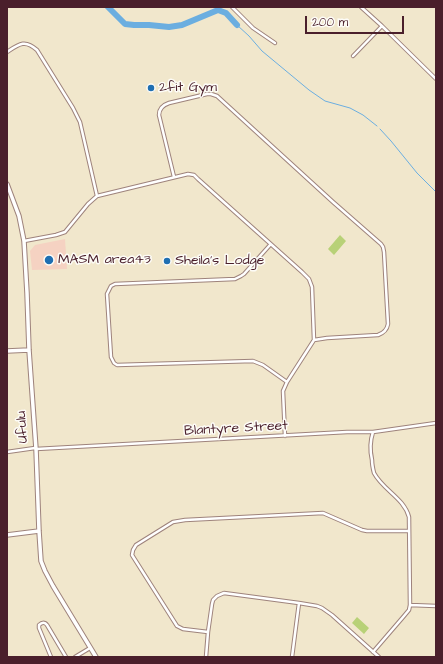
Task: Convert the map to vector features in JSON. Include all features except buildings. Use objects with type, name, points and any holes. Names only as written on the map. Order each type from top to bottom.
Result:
[{"type":"street","points":[[232,7],[253,28],[275,43]]},
{"type":"street","points":[[361,7],[436,79]]},
{"type":"street","points":[[353,56],[382,26]]},
{"type":"street","points":[[7,52],[22,43],[37,50],[74,108],[80,122],[97,196]]},
{"type":"street","points":[[174,177],[159,115],[161,109],[164,105],[175,101],[207,94],[214,94],[333,202],[380,242],[383,247],[385,257],[388,324],[385,332],[378,335],[314,340]]},
{"type":"street","points":[[24,241],[65,232],[88,204],[97,196],[174,177],[188,174],[194,175],[302,272],[312,287],[314,340],[287,382],[283,391],[285,436]]},
{"type":"street","name":"Ufulu","points":[[7,184],[18,216],[24,241],[29,350],[36,449],[40,554],[43,566],[53,586],[96,657]]},
{"type":"street","points":[[270,244],[244,274],[235,279],[115,284],[111,286],[107,294],[111,357],[117,365],[253,361],[263,365],[287,382]]},
{"type":"street","points":[[7,351],[29,350]]},
{"type":"street","name":"Blantyre Street","points":[[7,452],[36,449],[347,432],[373,432],[436,423]]},
{"type":"street","points":[[373,432],[370,453],[374,471],[383,484],[405,506],[409,517],[410,605],[404,616],[373,652]]},
{"type":"street","points":[[208,632],[183,629],[177,626],[132,555],[136,545],[173,522],[178,520],[323,513],[362,530],[409,531]]},
{"type":"street","points":[[7,535],[39,532]]},
{"type":"street","points":[[206,657],[212,602],[219,594],[317,606],[327,611],[379,657]]},
{"type":"street","points":[[292,657],[299,603]]},
{"type":"street","points":[[410,605],[436,606]]},
{"type":"street","points":[[51,657],[39,628],[39,625],[42,623],[47,625],[66,657]]},
{"type":"street","points":[[75,657],[90,648]]},
{"type":"shaded area","name":"MASM area43","points":[[65,239],[67,269],[32,270],[30,251],[35,245]]},
{"type":"green space","points":[[340,235],[346,241],[334,255],[328,249]]},
{"type":"green space","points":[[357,617],[369,628],[364,634],[352,623]]},
{"type":"waterway","points":[[108,7],[125,24],[169,27],[182,25],[218,10],[226,13],[237,25]]},
{"type":"waterway","points":[[237,25],[262,51],[309,90],[325,101],[350,108],[363,115],[377,126]]},
{"type":"waterway","points":[[380,129],[417,173],[436,192]]},
{"type":"place","name":"2fit Gym","points":[[151,88]]},
{"type":"place","name":"MASM area43","points":[[49,260]]},
{"type":"place","name":"Sheila's Lodge","points":[[167,261]]}]
